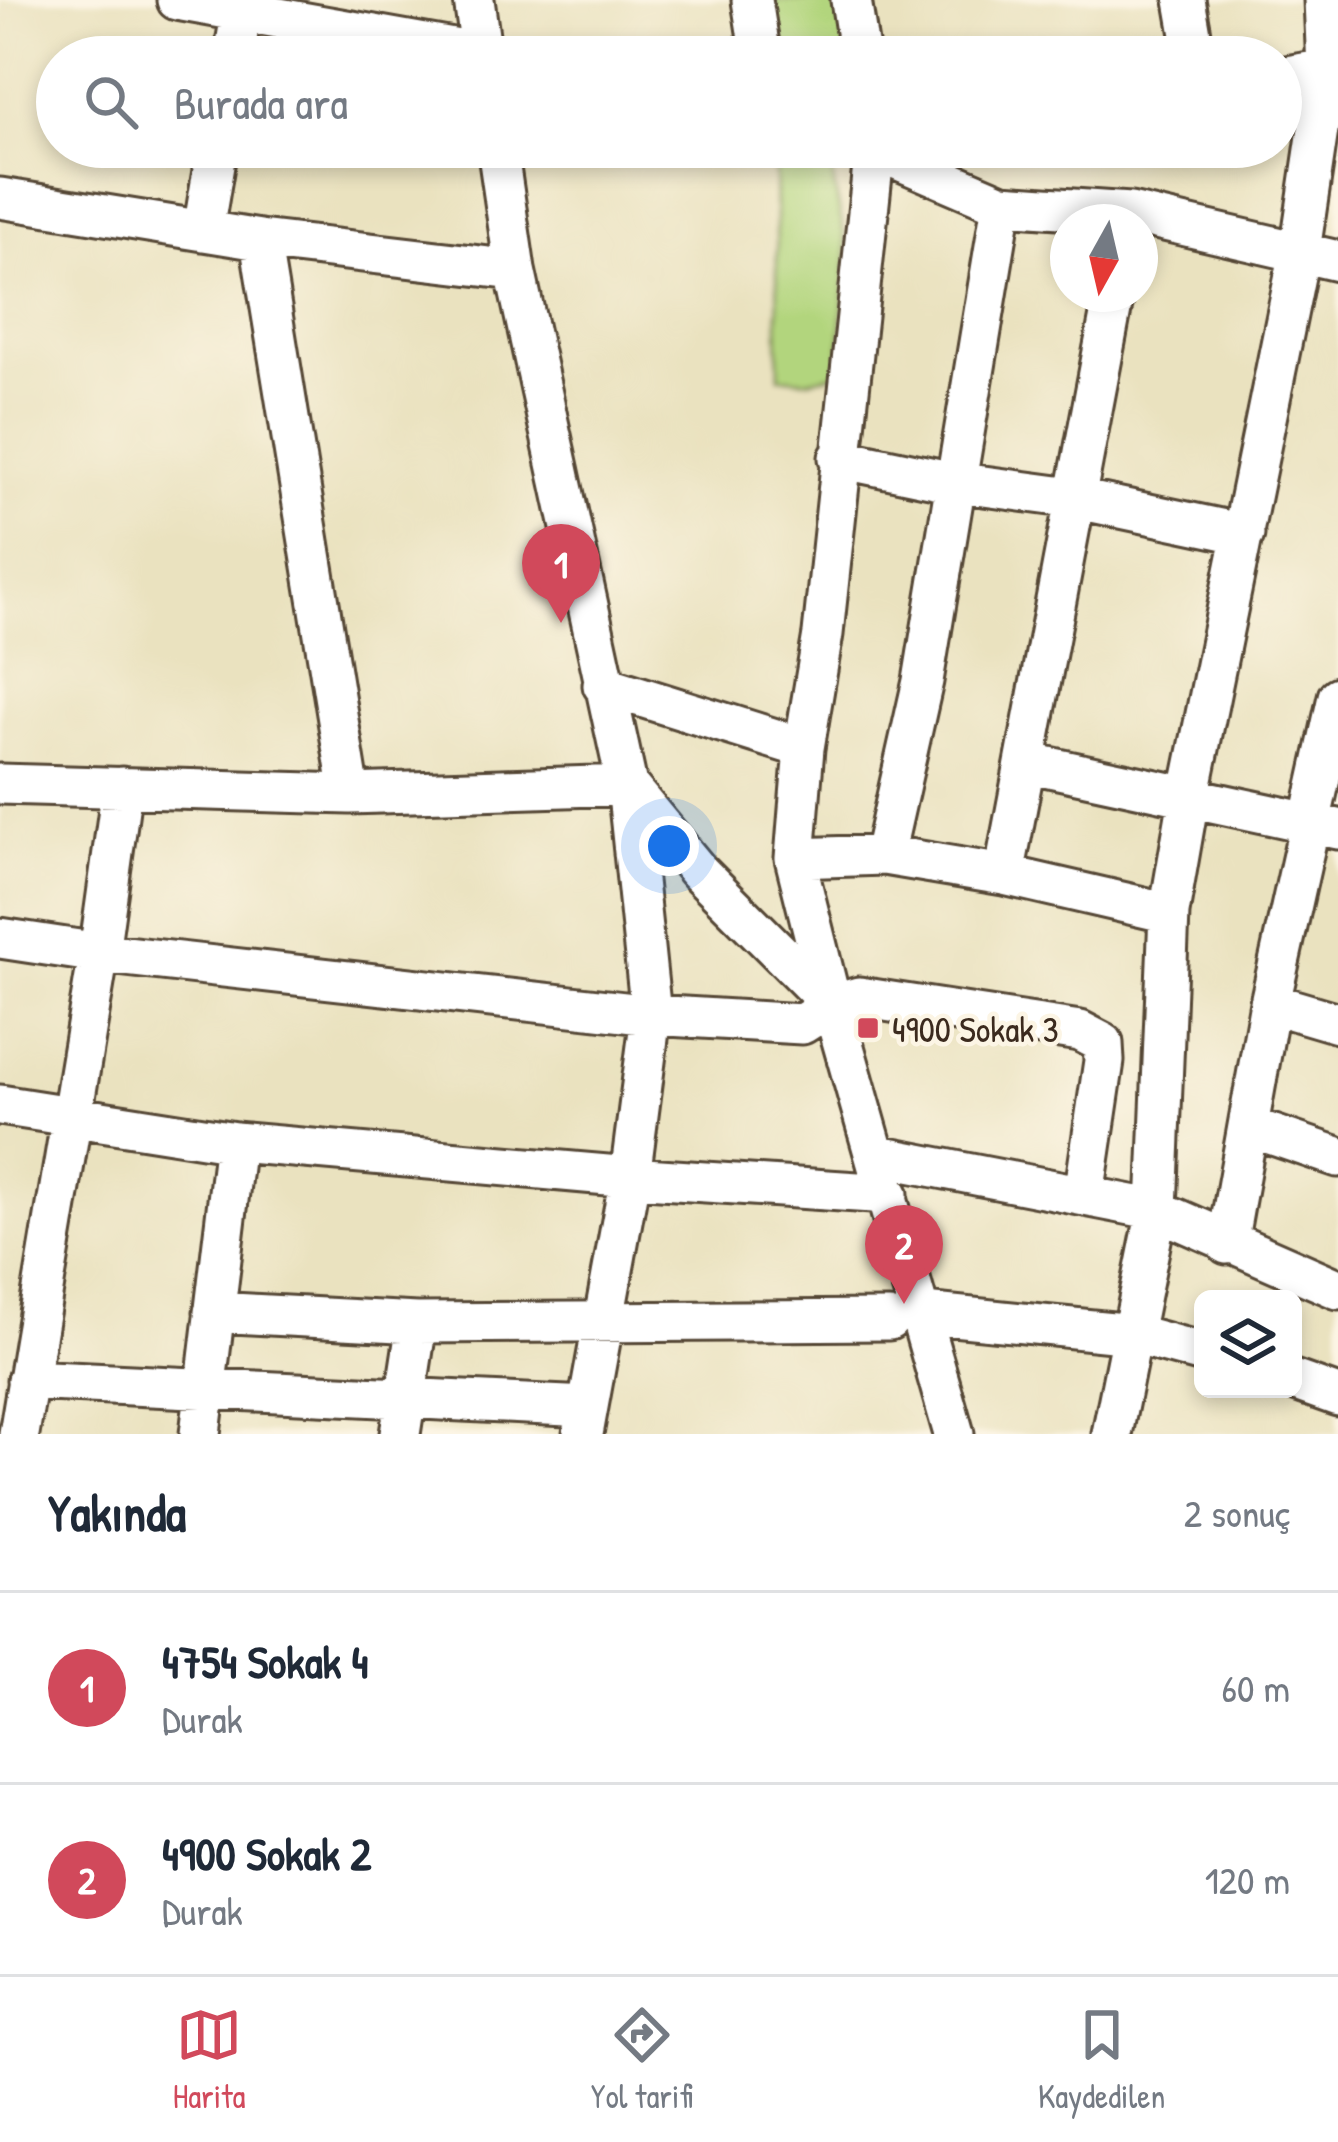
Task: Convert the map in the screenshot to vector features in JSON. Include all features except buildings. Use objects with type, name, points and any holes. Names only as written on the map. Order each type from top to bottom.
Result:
[{"type":"street","points":[[177,0],[370,36]]},
{"type":"street","points":[[474,0],[482,36]]},
{"type":"street","points":[[752,0],[758,36]]},
{"type":"street","points":[[851,0],[857,36]]},
{"type":"street","points":[[1185,0],[1191,36]]},
{"type":"street","points":[[1112,1434],[1157,1210],[1169,913],[1189,798],[1244,534],[1319,256],[1327,69],[1324,0]]},
{"type":"street","points":[[238,36],[242,14]]},
{"type":"street","points":[[1302,73],[1327,69]]},
{"type":"street","points":[[202,231],[214,168]]},
{"type":"street","points":[[27,1380],[204,1390],[403,1415],[586,1420],[630,1177],[651,1015],[627,785],[515,271],[499,168]]},
{"type":"street","points":[[873,168],[795,858],[832,1005],[883,1175],[906,1317],[954,1434]]},
{"type":"street","points":[[920,168],[1002,204],[1050,209]]},
{"type":"street","points":[[0,198],[260,240],[515,271]]},
{"type":"street","points":[[884,854],[923,681],[1002,204]]},
{"type":"street","points":[[1158,224],[1319,256]]},
{"type":"street","points":[[260,240],[350,794]]},
{"type":"street","points":[[1004,875],[1110,312]]},
{"type":"street","points":[[839,458],[954,482],[1073,498],[1244,534]]},
{"type":"street","points":[[603,685],[804,748]]},
{"type":"street","points":[[1228,1244],[1270,1003],[1323,825],[1338,697]]},
{"type":"street","points":[[1026,762],[1323,825]]},
{"type":"street","points":[[0,784],[350,794],[627,785]]},
{"type":"street","points":[[627,785],[698,871],[832,1005]]},
{"type":"street","points":[[19,1434],[100,953],[122,787]]},
{"type":"street","points":[[795,858],[884,854],[1004,875],[1169,913]]},
{"type":"street","points":[[0,938],[651,1015],[802,1024],[832,1005],[860,998],[1080,1031],[1103,1043],[1104,1061],[1084,1195]]},
{"type":"street","points":[[1270,1003],[1338,1023]]},
{"type":"street","points":[[0,1105],[236,1142],[630,1177],[883,1175],[1084,1195],[1157,1210],[1338,1289]]},
{"type":"street","points":[[1250,1127],[1338,1157]]},
{"type":"street","points":[[200,1434],[236,1142]]},
{"type":"street","points":[[214,1312],[417,1323],[906,1317],[1133,1334],[1194,1351]]},
{"type":"street","points":[[403,1415],[417,1323]]},
{"type":"street","points":[[1302,1383],[1338,1396]]},
{"type":"green space","points":[[771,0],[836,0],[847,36],[775,36]]},
{"type":"green space","points":[[775,168],[831,168],[847,250],[838,374],[807,380],[779,377]]},
{"type":"place","name":"4754 Sokak 4","points":[[561,623]]},
{"type":"place","name":"4900 Sokak 3","points":[[868,1028]]},
{"type":"place","name":"4900 Sokak 2","points":[[904,1304]]}]
